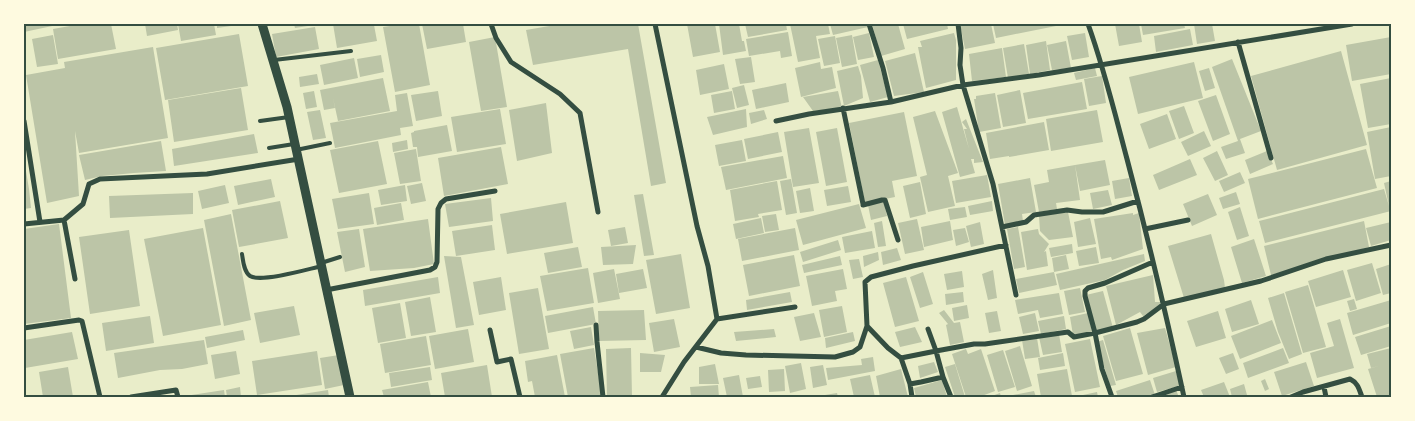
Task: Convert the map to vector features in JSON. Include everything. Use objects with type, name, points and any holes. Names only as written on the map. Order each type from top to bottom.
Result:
[{"type":"street","points":[[262,24],[289,117],[350,397]]},
{"type":"street","points":[[491,24],[496,38],[511,62],[560,94],[580,113],[598,212]]},
{"type":"street","points":[[655,24],[697,226],[708,266],[717,319]]},
{"type":"street","points":[[869,24],[883,68],[891,102]]},
{"type":"street","points":[[958,24],[963,85],[993,184],[1016,296]]},
{"type":"street","points":[[1088,24],[1102,64],[1145,229],[1164,304],[1184,397]]},
{"type":"street","points":[[776,121],[843,108],[891,102],[963,85],[1039,75],[1352,24]]},
{"type":"street","points":[[1238,42],[1271,158]]},
{"type":"street","points":[[843,108],[863,204],[866,205],[885,200],[898,240]]},
{"type":"street","points":[[24,121],[40,222]]},
{"type":"street","points":[[24,224],[64,220],[83,204],[89,184],[100,179],[208,174],[297,151]]},
{"type":"street","points":[[326,290],[430,270],[435,267],[437,262],[438,209],[441,203],[446,199],[495,191]]},
{"type":"street","points":[[1002,227],[1026,222],[1034,215],[1068,210],[1104,212],[1138,202]]},
{"type":"street","points":[[64,220],[75,279]]},
{"type":"street","points":[[1145,229],[1188,220]]},
{"type":"street","points":[[901,358],[974,344],[1068,332],[1074,337],[1095,333],[1137,322],[1164,304],[1261,281],[1326,259],[1391,245]]},
{"type":"street","points":[[696,347],[722,353],[746,355],[835,357],[853,352],[860,347],[867,326],[864,282],[871,277],[1006,246]]},
{"type":"street","points":[[1112,397],[1102,369],[1085,291],[1088,288],[1153,262]]},
{"type":"street","points":[[662,397],[684,362],[717,319],[795,307]]},
{"type":"street","points":[[24,328],[82,321],[100,397]]},
{"type":"street","points":[[596,325],[603,397]]},
{"type":"street","points":[[867,326],[888,348],[901,358],[910,384],[912,397]]},
{"type":"street","points":[[928,329],[951,397]]},
{"type":"street","points":[[490,330],[497,362],[512,359],[520,397]]},
{"type":"street","points":[[910,384],[944,377]]},
{"type":"street","points":[[1291,397],[1350,379],[1358,385],[1362,397]]},
{"type":"street","points":[[1152,397],[1182,387]]},
{"type":"street","points":[[1324,387],[1326,397]]},
{"type":"street","points":[[131,397],[176,390],[178,397]]},
{"type":"lane","points":[[273,60],[351,51]]},
{"type":"lane","points":[[260,121],[289,117]]},
{"type":"lane","points":[[269,148],[297,151],[330,143]]},
{"type":"lane","points":[[242,254],[246,270],[250,276],[257,278],[291,274],[340,257]]},
{"type":"building","points":[[24,24],[57,24],[57,25],[24,32]]},
{"type":"building","points":[[81,24],[111,24],[116,49],[58,59],[53,29]]},
{"type":"building","points":[[145,24],[177,24],[178,30],[147,36]]},
{"type":"building","points":[[178,24],[214,24],[216,35],[181,41]]},
{"type":"building","points":[[217,24],[238,24],[238,25],[217,28]]},
{"type":"building","points":[[294,24],[313,24],[314,25],[295,28]]},
{"type":"building","points":[[333,24],[378,24],[374,25],[377,41],[337,48]]},
{"type":"building","points":[[419,24],[430,85],[395,92],[383,27]]},
{"type":"building","points":[[422,24],[463,24],[466,42],[427,49]]},
{"type":"building","points":[[561,24],[638,24],[666,183],[651,186],[628,49],[533,65],[526,30]]},
{"type":"building","points":[[687,24],[715,24],[720,52],[693,57]]},
{"type":"building","points":[[719,24],[739,24],[746,51],[723,55]]},
{"type":"building","points":[[745,24],[786,24],[787,30],[748,37]]},
{"type":"building","points":[[790,24],[828,24],[830,34],[816,36],[820,58],[798,62]]},
{"type":"building","points":[[830,24],[867,24],[868,27],[833,35]]},
{"type":"building","points":[[872,24],[898,24],[905,49],[881,56]]},
{"type":"building","points":[[903,24],[947,24],[948,29],[907,39]]},
{"type":"building","points":[[960,24],[991,24],[995,43],[965,49]]},
{"type":"building","points":[[993,24],[1061,24],[1061,25],[996,38]]},
{"type":"building","points":[[1115,24],[1139,24],[1142,42],[1119,46]]},
{"type":"building","points":[[1141,24],[1184,24],[1185,28],[1143,35]]},
{"type":"building","points":[[1194,24],[1212,24],[1215,41],[1197,44]]},
{"type":"building","points":[[315,27],[319,49],[276,57],[272,34]]},
{"type":"building","points":[[1190,29],[1193,45],[1156,52],[1154,36]]},
{"type":"building","points":[[788,32],[792,56],[781,58],[780,51],[749,56],[746,39]]},
{"type":"building","points":[[869,33],[874,57],[858,60],[853,37]]},
{"type":"building","points":[[954,33],[956,40],[956,80],[926,88],[918,47],[922,47],[920,41]]},
{"type":"building","points":[[1085,33],[1089,57],[1072,60],[1067,36]]},
{"type":"building","points":[[239,34],[248,86],[165,100],[156,48]]},
{"type":"building","points":[[53,35],[58,64],[37,67],[32,39]]},
{"type":"building","points":[[852,35],[857,64],[842,67],[836,38]]},
{"type":"building","points":[[835,36],[840,63],[824,66],[818,39]]},
{"type":"building","points":[[495,37],[507,107],[481,111],[469,42]]},
{"type":"building","points":[[1391,37],[1391,74],[1352,81],[1346,45]]},
{"type":"building","points":[[1046,41],[1050,70],[1030,74],[1026,45]]},
{"type":"building","points":[[1066,41],[1071,68],[1052,70],[1047,45]]},
{"type":"building","points":[[1024,44],[1029,74],[1008,78],[1003,48]]},
{"type":"building","points":[[153,47],[168,138],[79,153],[75,131],[79,196],[47,203],[26,75],[65,68],[64,62]]},
{"type":"building","points":[[1002,48],[1006,77],[972,81],[969,54]]},
{"type":"building","points":[[1341,51],[1367,145],[1277,170],[1251,76]]},
{"type":"building","points":[[915,53],[924,92],[894,96],[885,61]]},
{"type":"building","points":[[381,55],[384,72],[360,77],[357,59]]},
{"type":"building","points":[[751,57],[755,82],[740,84],[735,59]]},
{"type":"building","points":[[354,58],[358,78],[324,85],[320,65]]},
{"type":"building","points":[[1232,59],[1261,131],[1240,139],[1245,153],[1226,159],[1221,147],[1238,141],[1212,67]]},
{"type":"building","points":[[878,60],[888,97],[870,102],[860,65]]},
{"type":"building","points":[[820,62],[821,69],[832,67],[836,88],[801,97],[795,68]]},
{"type":"building","points":[[1194,62],[1203,98],[1138,114],[1129,77]]},
{"type":"building","points":[[724,64],[729,89],[700,95],[696,70]]},
{"type":"building","points":[[858,66],[863,98],[844,106],[837,71]]},
{"type":"building","points":[[1095,68],[1097,76],[1076,80],[1074,73]]},
{"type":"building","points":[[1209,68],[1215,88],[1205,91],[1199,71]]},
{"type":"building","points":[[317,74],[319,84],[300,87],[299,77]]},
{"type":"building","points":[[1102,76],[1106,103],[1089,106],[1084,79]]},
{"type":"building","points":[[383,78],[390,111],[338,121],[333,98],[335,108],[324,110],[320,90]]},
{"type":"building","points":[[1391,78],[1391,124],[1368,128],[1360,84]]},
{"type":"building","points":[[1082,82],[1087,109],[1028,119],[1023,93]]},
{"type":"building","points":[[786,83],[789,102],[756,109],[752,90]]},
{"type":"building","points":[[744,85],[749,105],[737,108],[732,88]]},
{"type":"building","points":[[241,88],[248,130],[174,142],[168,100]]},
{"type":"building","points":[[1020,90],[1026,123],[1003,127],[997,95]]},
{"type":"building","points":[[314,91],[317,107],[306,109],[303,93]]},
{"type":"building","points":[[438,91],[442,116],[416,121],[411,95]]},
{"type":"building","points":[[732,91],[735,109],[714,113],[711,95]]},
{"type":"building","points":[[838,91],[842,108],[813,111],[803,97]]},
{"type":"building","points":[[407,93],[413,126],[400,128],[401,135],[335,148],[330,123],[397,111],[395,95]]},
{"type":"building","points":[[995,93],[1001,128],[979,132],[974,99],[976,99],[976,96]]},
{"type":"building","points":[[1216,95],[1230,134],[1213,141],[1198,101]]},
{"type":"building","points":[[546,103],[552,153],[517,161],[509,110]]},
{"type":"building","points":[[1184,106],[1194,133],[1179,139],[1169,111]]},
{"type":"building","points":[[957,107],[969,149],[964,129],[967,129],[962,122],[966,119],[983,162],[974,163],[974,159],[971,159],[975,173],[960,177],[942,112]]},
{"type":"building","points":[[500,109],[506,144],[457,152],[451,117]]},
{"type":"building","points":[[746,109],[747,127],[713,135],[707,117]]},
{"type":"building","points":[[320,110],[326,138],[313,140],[307,112]]},
{"type":"building","points":[[764,110],[767,119],[751,124],[749,113]]},
{"type":"building","points":[[1097,110],[1103,142],[1051,151],[1046,119]]},
{"type":"building","points":[[935,111],[958,173],[948,176],[955,206],[928,212],[920,177],[927,175],[913,117]]},
{"type":"building","points":[[904,112],[917,176],[892,181],[895,197],[865,203],[849,123]]},
{"type":"building","points":[[1167,114],[1176,139],[1149,149],[1140,124]]},
{"type":"building","points":[[1044,122],[1049,150],[990,159],[986,133]]},
{"type":"building","points":[[447,125],[452,151],[418,157],[417,147],[413,147],[411,133]]},
{"type":"building","points":[[1391,127],[1391,176],[1375,179],[1367,132]]},
{"type":"building","points":[[809,128],[819,183],[793,187],[784,132]]},
{"type":"building","points":[[837,128],[847,182],[826,186],[816,132]]},
{"type":"building","points":[[1204,131],[1211,146],[1188,156],[1181,142]]},
{"type":"building","points":[[778,132],[782,152],[748,159],[744,139]]},
{"type":"building","points":[[254,134],[258,153],[174,166],[172,149]]},
{"type":"building","points":[[407,140],[408,149],[393,152],[392,143]]},
{"type":"building","points":[[742,140],[746,161],[719,166],[715,145]]},
{"type":"building","points":[[161,141],[166,171],[102,176],[85,180],[79,155]]},
{"type":"building","points":[[378,141],[387,184],[339,193],[330,150]]},
{"type":"building","points":[[501,147],[508,184],[444,196],[438,158]]},
{"type":"building","points":[[416,149],[421,181],[400,184],[394,153]]},
{"type":"building","points":[[1366,149],[1377,188],[1258,219],[1248,179]]},
{"type":"building","points":[[1217,151],[1228,175],[1215,181],[1203,158]]},
{"type":"building","points":[[1267,151],[1273,164],[1250,174],[1245,160]]},
{"type":"building","points":[[783,156],[787,178],[726,190],[721,167]]},
{"type":"building","points":[[1190,159],[1197,175],[1159,190],[1153,175]]},
{"type":"building","points":[[1105,160],[1110,185],[1080,191],[1075,165]]},
{"type":"building","points":[[24,165],[31,208],[24,209]]},
{"type":"building","points":[[1075,165],[1080,200],[1056,203],[1057,209],[1039,212],[1034,185],[1049,182],[1047,170]]},
{"type":"building","points":[[1240,172],[1245,183],[1224,192],[1219,181]]},
{"type":"building","points":[[987,175],[991,197],[956,203],[952,181]]},
{"type":"building","points":[[1030,178],[1036,212],[1022,214],[1023,221],[1005,225],[998,184]]},
{"type":"building","points":[[1129,178],[1132,196],[1115,199],[1112,181]]},
{"type":"building","points":[[271,179],[275,197],[238,205],[234,186]]},
{"type":"building","points":[[791,179],[797,213],[786,215],[780,181]]},
{"type":"building","points":[[777,181],[782,210],[758,214],[759,217],[735,221],[730,190]]},
{"type":"building","points":[[1391,181],[1391,211],[1265,243],[1259,221],[1384,189],[1389,206],[1384,183]]},
{"type":"building","points":[[920,182],[926,214],[910,218],[903,186]]},
{"type":"building","points":[[422,183],[426,201],[411,204],[407,186]]},
{"type":"building","points":[[225,185],[229,203],[202,209],[198,191]]},
{"type":"building","points":[[405,185],[407,201],[381,205],[378,190]]},
{"type":"building","points":[[848,186],[851,202],[827,206],[824,190]]},
{"type":"building","points":[[810,188],[814,211],[800,213],[796,191]]},
{"type":"building","points":[[1108,190],[1112,205],[1093,209],[1090,193]]},
{"type":"building","points":[[1236,192],[1240,204],[1223,209],[1219,198]]},
{"type":"building","points":[[193,193],[193,214],[110,218],[109,196]]},
{"type":"building","points":[[369,193],[374,224],[338,229],[332,199]]},
{"type":"building","points":[[643,194],[654,255],[644,256],[634,195]]},
{"type":"building","points":[[1208,194],[1217,215],[1192,226],[1183,204]]},
{"type":"building","points":[[491,198],[493,221],[449,227],[445,204]]},
{"type":"building","points":[[280,201],[288,238],[239,247],[232,210]]},
{"type":"building","points":[[884,201],[887,216],[871,220],[868,205]]},
{"type":"building","points":[[992,201],[993,211],[970,215],[968,206]]},
{"type":"building","points":[[566,202],[573,243],[507,254],[500,214]]},
{"type":"building","points":[[401,203],[404,220],[377,225],[374,208]]},
{"type":"building","points":[[859,204],[866,228],[803,245],[796,220]]},
{"type":"building","points":[[965,207],[967,217],[950,220],[948,209]]},
{"type":"building","points":[[1240,207],[1249,236],[1237,240],[1228,212]]},
{"type":"building","points":[[1068,212],[1073,237],[1049,240],[1040,231],[1039,216]]},
{"type":"building","points":[[1133,213],[1133,215],[1139,213],[1143,249],[1112,260],[1111,257],[1101,259],[1094,219]]},
{"type":"building","points":[[231,214],[251,320],[224,326],[204,220]]},
{"type":"building","points":[[776,214],[779,230],[765,232],[762,216]]},
{"type":"building","points":[[761,218],[764,233],[736,239],[733,224]]},
{"type":"building","points":[[1090,218],[1096,244],[1078,247],[1074,222]]},
{"type":"building","points":[[428,219],[434,264],[414,268],[370,271],[363,229]]},
{"type":"building","points":[[917,219],[924,250],[905,254],[898,223]]},
{"type":"building","points":[[882,221],[886,246],[878,247],[874,223]]},
{"type":"building","points":[[950,221],[953,240],[924,247],[921,227]]},
{"type":"building","points":[[1364,221],[1369,247],[1271,275],[1264,246]]},
{"type":"building","points":[[980,222],[984,244],[971,247],[966,226]]},
{"type":"building","points":[[1391,222],[1391,240],[1371,246],[1366,228]]},
{"type":"building","points":[[59,224],[71,318],[24,324],[24,229]]},
{"type":"building","points":[[492,225],[495,250],[456,256],[452,231]]},
{"type":"building","points":[[625,227],[628,243],[611,246],[608,230]]},
{"type":"building","points":[[1018,227],[1025,267],[1014,269],[1007,229]]},
{"type":"building","points":[[203,228],[221,325],[163,336],[144,239]]},
{"type":"building","points":[[795,228],[799,250],[742,261],[738,239]]},
{"type":"building","points":[[965,228],[969,242],[956,246],[953,230]]},
{"type":"building","points":[[359,229],[365,267],[345,272],[337,232]]},
{"type":"building","points":[[1038,229],[1039,234],[1049,244],[1044,252],[1046,251],[1048,266],[1027,270],[1021,232]]},
{"type":"building","points":[[129,230],[140,306],[90,314],[79,237]]},
{"type":"building","points":[[872,231],[875,248],[845,253],[842,237]]},
{"type":"building","points":[[1211,234],[1225,288],[1184,298],[1168,246]]},
{"type":"building","points":[[1254,239],[1266,276],[1242,283],[1231,247]]},
{"type":"building","points":[[838,240],[841,250],[803,262],[800,252]]},
{"type":"building","points":[[1072,244],[1073,253],[1051,257],[1049,248]]},
{"type":"building","points":[[636,245],[633,264],[603,265],[601,247]]},
{"type":"building","points":[[578,247],[582,267],[548,273],[544,253]]},
{"type":"building","points":[[1096,247],[1099,263],[1079,266],[1076,251]]},
{"type":"building","points":[[897,248],[901,260],[883,265],[881,252]]},
{"type":"building","points":[[878,252],[879,260],[864,267],[863,256]]},
{"type":"building","points":[[681,254],[690,308],[656,314],[646,260]]},
{"type":"building","points":[[1144,254],[1145,261],[1105,280],[1060,290],[1056,274]]},
{"type":"building","points":[[794,255],[800,286],[749,296],[743,265]]},
{"type":"building","points":[[1066,255],[1069,269],[1054,272],[1052,258]]},
{"type":"building","points":[[444,256],[461,257],[474,325],[456,328]]},
{"type":"building","points":[[840,256],[842,265],[804,273],[802,265]]},
{"type":"building","points":[[859,259],[863,277],[853,279],[849,260]]},
{"type":"building","points":[[1372,263],[1381,293],[1356,301],[1347,270]]},
{"type":"building","points":[[1391,264],[1391,293],[1383,295],[1376,269]]},
{"type":"building","points":[[588,268],[594,303],[547,311],[540,276]]},
{"type":"building","points":[[614,269],[620,299],[598,303],[593,273]]},
{"type":"building","points":[[643,269],[647,288],[619,293],[616,274]]},
{"type":"building","points":[[843,269],[847,289],[835,291],[837,301],[812,306],[806,276]]},
{"type":"building","points":[[993,270],[997,298],[988,300],[982,274]]},
{"type":"building","points":[[1343,270],[1351,297],[1316,307],[1308,281]]},
{"type":"building","points":[[962,271],[964,287],[947,290],[944,274]]},
{"type":"building","points":[[923,272],[933,304],[920,308],[910,277]]},
{"type":"building","points":[[1054,272],[1057,285],[1019,293],[1016,279]]},
{"type":"building","points":[[1153,275],[1155,302],[1160,302],[1161,305],[1143,316],[1140,312],[1116,325],[1106,286]]},
{"type":"building","points":[[438,277],[440,293],[365,306],[363,290]]},
{"type":"building","points":[[501,277],[506,310],[479,315],[473,282]]},
{"type":"building","points":[[906,277],[919,321],[895,327],[883,283]]},
{"type":"building","points":[[1308,285],[1326,347],[1303,353],[1285,292]]},
{"type":"building","points":[[538,288],[549,349],[519,354],[509,293]]},
{"type":"building","points":[[1080,288],[1085,312],[1069,315],[1064,291]]},
{"type":"building","points":[[1103,291],[1113,328],[1096,332],[1086,295]]},
{"type":"building","points":[[790,292],[792,302],[747,310],[746,300]]},
{"type":"building","points":[[963,292],[964,302],[946,305],[945,294]]},
{"type":"building","points":[[1059,293],[1063,314],[1040,318],[1038,310],[1018,314],[1015,300]]},
{"type":"building","points":[[1284,293],[1302,354],[1289,359],[1278,332],[1268,298]]},
{"type":"building","points":[[430,297],[436,332],[411,336],[405,302]]},
{"type":"building","points":[[1354,299],[1357,309],[1350,311],[1347,301]]},
{"type":"building","points":[[1251,300],[1259,324],[1232,332],[1225,309]]},
{"type":"building","points":[[1391,300],[1391,323],[1353,335],[1347,313]]},
{"type":"building","points":[[400,303],[406,338],[378,343],[372,308]]},
{"type":"building","points":[[967,305],[969,318],[954,321],[952,308]]},
{"type":"building","points":[[294,306],[300,335],[260,343],[254,313]]},
{"type":"building","points":[[842,306],[847,332],[824,337],[819,310]]},
{"type":"building","points":[[593,307],[596,324],[548,333],[545,316]]},
{"type":"building","points":[[644,310],[646,340],[599,341],[598,311]]},
{"type":"building","points":[[944,310],[954,323],[960,322],[964,342],[950,345],[946,325],[948,324],[939,313]]},
{"type":"building","points":[[997,311],[1001,331],[989,333],[985,313]]},
{"type":"building","points":[[1218,311],[1226,338],[1196,347],[1187,321]]},
{"type":"building","points":[[814,313],[821,337],[800,341],[794,317]]},
{"type":"building","points":[[1035,313],[1039,331],[1023,334],[1019,317]]},
{"type":"building","points":[[1088,313],[1092,332],[1073,335],[1070,317]]},
{"type":"building","points":[[150,316],[154,343],[106,351],[102,323]]},
{"type":"building","points":[[1064,316],[1066,329],[1041,334],[1038,321]]},
{"type":"building","points":[[674,319],[680,347],[654,352],[649,323]]},
{"type":"building","points":[[1340,319],[1354,368],[1317,378],[1310,353],[1334,346],[1327,323]]},
{"type":"building","points":[[1272,320],[1281,343],[1240,359],[1231,336]]},
{"type":"building","points":[[1391,326],[1391,346],[1361,355],[1355,337]]},
{"type":"building","points":[[591,327],[594,345],[574,349],[570,331]]},
{"type":"building","points":[[915,327],[922,342],[900,347],[895,332]]},
{"type":"building","points":[[1130,328],[1143,374],[1116,381],[1103,336]]},
{"type":"building","points":[[1165,328],[1176,367],[1148,375],[1137,333]]},
{"type":"building","points":[[468,329],[474,362],[435,369],[429,336]]},
{"type":"building","points":[[774,329],[776,337],[736,341],[734,332]]},
{"type":"building","points":[[243,330],[245,340],[207,348],[205,337]]},
{"type":"building","points":[[72,332],[78,359],[25,368],[24,340]]},
{"type":"building","points":[[853,332],[855,341],[826,348],[825,338]]},
{"type":"building","points":[[1059,334],[1062,352],[1043,355],[1039,337]]},
{"type":"building","points":[[426,336],[431,365],[385,373],[380,344]]},
{"type":"building","points":[[1037,338],[1040,357],[1025,359],[1022,340]]},
{"type":"building","points":[[1090,339],[1100,387],[1075,392],[1065,344]]},
{"type":"building","points":[[204,340],[208,364],[118,378],[114,353]]},
{"type":"building","points":[[1103,340],[1116,385],[1110,386],[1097,342]]},
{"type":"building","points":[[1020,346],[1032,386],[1017,391],[1005,351]]},
{"type":"building","points":[[594,348],[602,397],[568,397],[560,354]]},
{"type":"building","points":[[631,348],[632,397],[607,397],[606,349]]},
{"type":"building","points":[[1283,348],[1289,363],[1248,378],[1243,363]]},
{"type":"building","points":[[1391,348],[1391,397],[1377,397],[1368,369],[1379,366],[1371,368],[1367,354]]},
{"type":"building","points":[[966,349],[968,354],[981,349],[995,391],[979,397],[966,397],[952,354]]},
{"type":"building","points":[[1003,350],[1015,387],[998,392],[987,355]]},
{"type":"building","points":[[236,351],[240,374],[215,379],[211,355]]},
{"type":"building","points":[[317,351],[322,385],[257,395],[252,361]]},
{"type":"building","points":[[640,353],[665,355],[661,372],[640,372]]},
{"type":"building","points":[[1063,353],[1065,366],[1040,370],[1038,358]]},
{"type":"building","points":[[1233,353],[1239,369],[1226,374],[1219,358]]},
{"type":"building","points":[[339,355],[344,385],[325,389],[320,358]]},
{"type":"building","points":[[557,355],[565,397],[535,397],[532,381],[528,382],[525,361]]},
{"type":"building","points":[[873,357],[875,371],[828,380],[826,368],[862,365],[861,359]]},
{"type":"building","points":[[934,362],[938,372],[920,378],[918,366]]},
{"type":"building","points":[[1306,362],[1314,386],[1282,396],[1274,372]]},
{"type":"building","points":[[801,363],[806,389],[790,393],[785,366]]},
{"type":"building","points":[[715,364],[719,384],[699,384],[699,367]]},
{"type":"building","points":[[955,364],[965,397],[955,397],[945,367]]},
{"type":"building","points":[[487,365],[492,397],[445,397],[441,373]]},
{"type":"building","points":[[823,365],[827,385],[813,388],[810,367]]},
{"type":"building","points":[[68,367],[73,397],[43,397],[39,372]]},
{"type":"building","points":[[430,367],[432,380],[391,387],[389,373]]},
{"type":"building","points":[[784,369],[785,391],[769,392],[768,370]]},
{"type":"building","points":[[901,369],[908,397],[880,397],[876,376]]},
{"type":"building","points":[[1067,369],[1072,396],[1041,397],[1037,374]]},
{"type":"building","points":[[1176,371],[1180,386],[1157,392],[1153,378]]},
{"type":"building","points":[[739,375],[743,397],[727,397],[723,378]]},
{"type":"building","points":[[870,375],[875,397],[854,397],[850,379]]},
{"type":"building","points":[[760,376],[762,387],[748,389],[746,378]]},
{"type":"building","points":[[1265,379],[1269,389],[1265,391],[1261,381]]},
{"type":"building","points":[[942,380],[947,397],[916,397],[914,388]]},
{"type":"building","points":[[1150,380],[1155,395],[1149,397],[1118,397],[1116,391]]},
{"type":"building","points":[[428,382],[431,397],[384,397],[382,390]]},
{"type":"building","points":[[1224,382],[1230,397],[1204,397],[1201,390]]},
{"type":"building","points":[[1244,384],[1247,395],[1232,397],[1230,389]]},
{"type":"building","points":[[718,385],[719,397],[691,397],[690,387]]},
{"type":"building","points":[[240,387],[241,397],[227,397],[226,390]]},
{"type":"building","points":[[224,390],[225,397],[185,397],[185,396]]},
{"type":"building","points":[[328,390],[329,397],[290,397],[290,396]]},
{"type":"building","points":[[1176,390],[1179,397],[1158,397]]},
{"type":"building","points":[[1034,391],[1036,397],[1014,397],[1013,395]]},
{"type":"building","points":[[1097,392],[1098,397],[1083,397],[1083,395]]},
{"type":"building","points":[[837,393],[838,397],[826,397],[825,395]]},
{"type":"building","points":[[1000,393],[1001,397],[989,397]]},
{"type":"building","points":[[798,395],[798,397],[781,396]]}]
